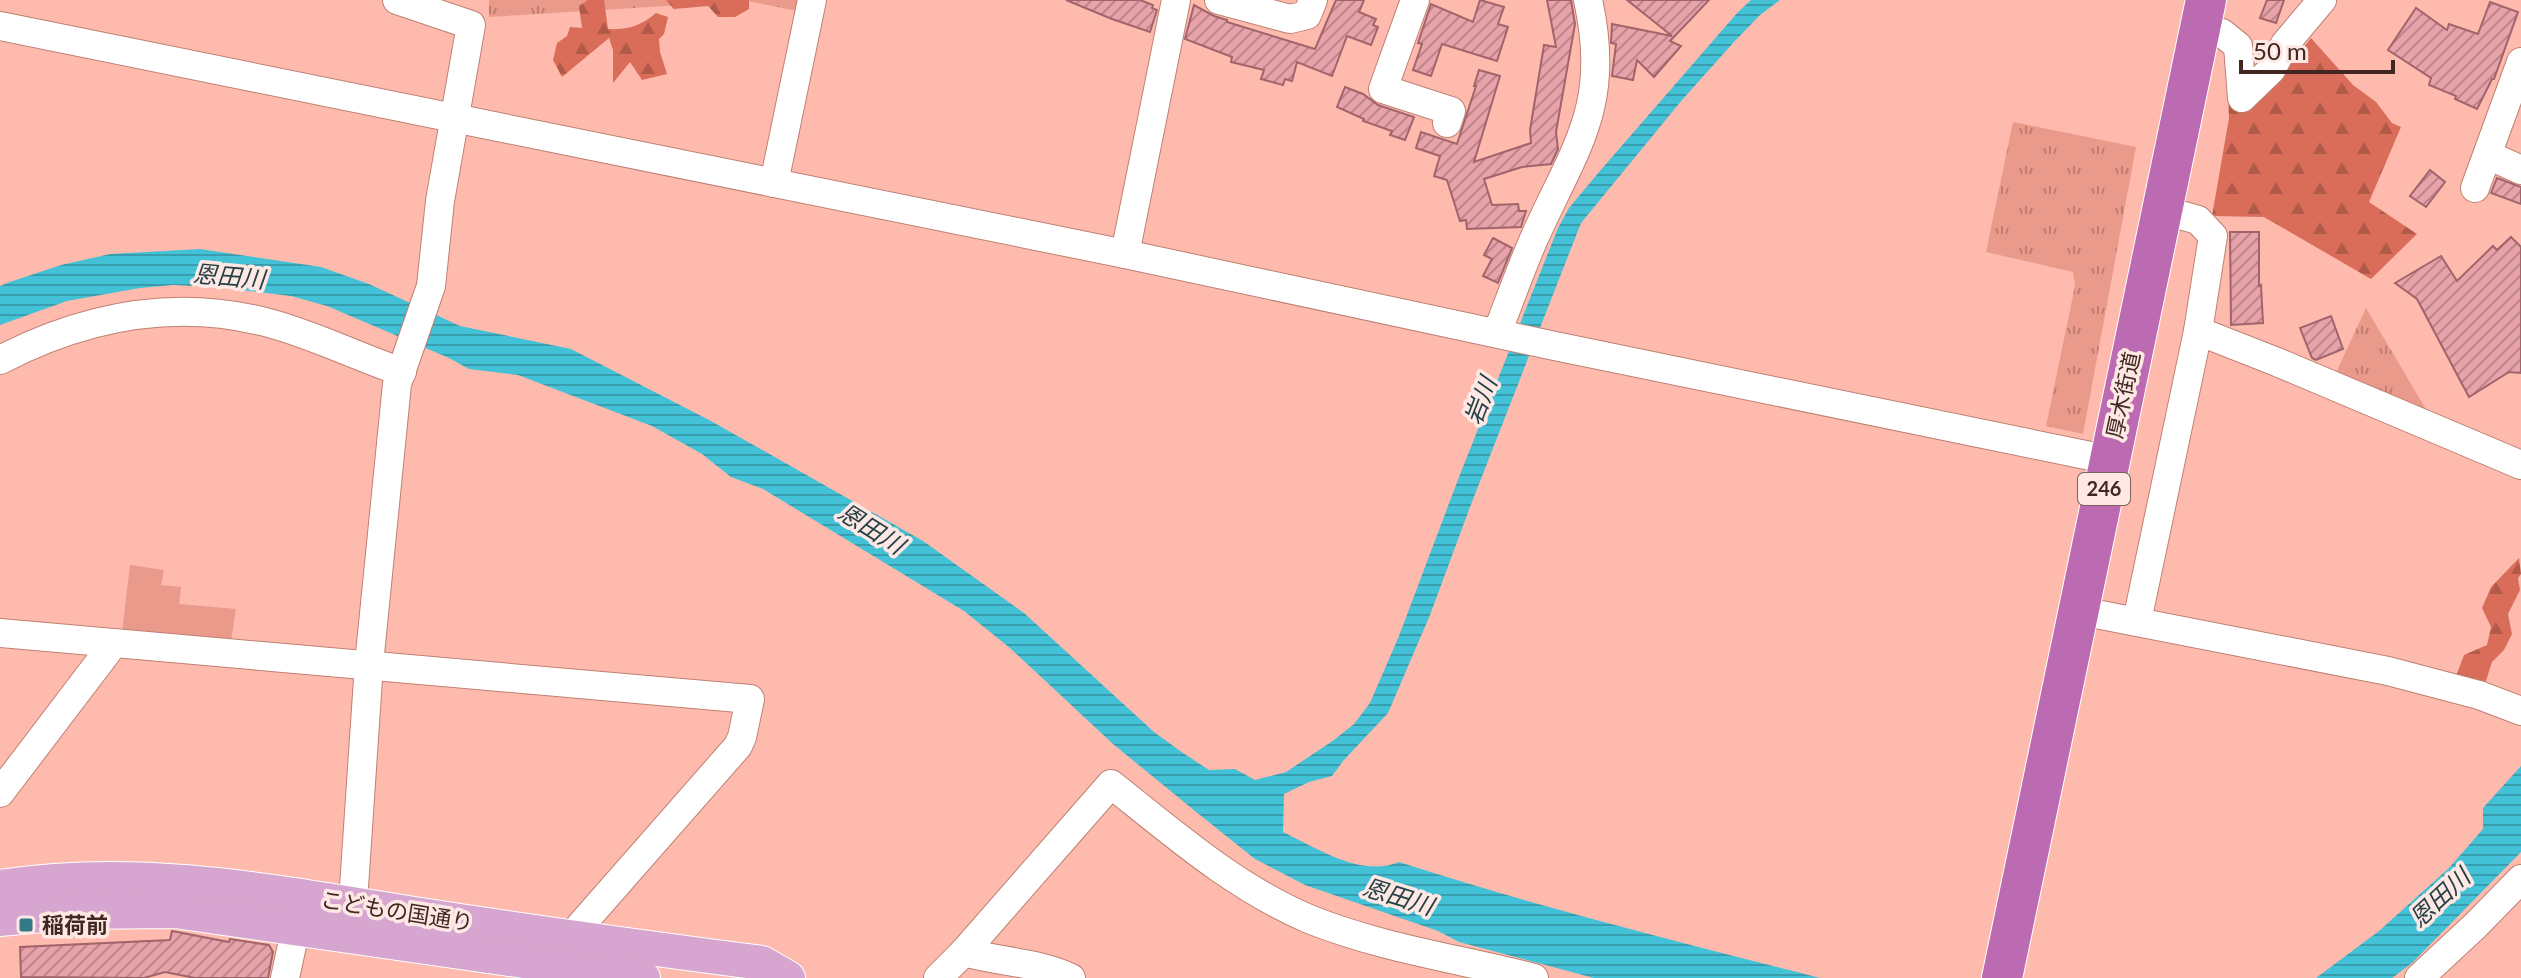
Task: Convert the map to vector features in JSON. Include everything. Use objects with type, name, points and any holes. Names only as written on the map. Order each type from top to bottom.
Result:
[{"type":"highway","name":"厚木街道","points":[[2027,978],[2119,618],[2219,11]]},
{"type":"highway","name":"厚木街道","points":[[2002,978],[2110,460],[2219,11]]},
{"type":"main road","name":"こどもの国通り","points":[[0,887],[122,878],[207,882],[545,965],[643,978]]},
{"type":"main road","name":"こどもの国通り","points":[[0,919],[73,912],[175,911],[296,927],[349,919],[570,938],[762,963],[788,978]]},
{"type":"street","points":[[349,919],[354,887],[369,664],[397,384],[431,286],[440,201],[473,15],[397,0]]},
{"type":"street","points":[[774,183],[812,0]]},
{"type":"street","points":[[1125,254],[1176,0]]},
{"type":"street","points":[[1219,0],[1290,19],[1307,15],[1313,0]]},
{"type":"street","points":[[1415,0],[1383,89],[1452,111]]},
{"type":"street","points":[[1503,334],[1533,240],[1586,127],[1594,93],[1596,57],[1588,0]]},
{"type":"street","points":[[2219,11],[2238,46],[2242,98],[2271,70],[2299,24],[2322,0]]},
{"type":"street","points":[[0,26],[1125,254],[1538,343],[2110,460]]},
{"type":"street","points":[[2475,188],[2521,62]]},
{"type":"street","points":[[2488,155],[2521,170]]},
{"type":"street","points":[[2184,216],[2198,220],[2213,236],[2198,331],[2119,618],[2388,671],[2479,695],[2521,711]]},
{"type":"street","points":[[0,360],[57,333],[91,322],[136,314],[181,312],[268,323],[402,370]]},
{"type":"street","points":[[2198,331],[2521,465]]},
{"type":"street","points":[[0,633],[750,699],[738,746],[545,965]]},
{"type":"street","points":[[0,793],[108,651]]},
{"type":"street","points":[[938,978],[1111,784],[1223,872],[1309,918],[1374,941],[1534,978]]},
{"type":"street","points":[[2419,978],[2521,879]]},
{"type":"street","points":[[285,978],[296,927]]},
{"type":"street","points":[[964,952],[1056,971],[1071,978]]},
{"type":"green space","points":[[489,0],[800,0],[798,11],[747,1],[489,17]]},
{"type":"green space","points":[[588,0],[604,0],[608,29],[634,26],[656,13],[668,17],[664,34],[659,39],[667,74],[642,80],[630,62],[613,83],[613,50],[609,38],[562,77],[553,60],[557,43],[567,36],[570,27],[582,28],[579,6]]},
{"type":"green space","points":[[666,0],[749,0],[749,9],[735,17],[718,17],[708,6],[674,9]]},
{"type":"green space","points":[[2311,38],[2353,85],[2376,102],[2392,123],[2401,127],[2369,202],[2417,234],[2371,279],[2264,217],[2212,216],[2229,118],[2227,73],[2288,67]]},
{"type":"green space","points":[[2013,122],[2136,147],[2083,434],[2046,426],[2075,286],[2073,272],[1986,252]]},
{"type":"green space","points":[[2366,308],[2430,416],[2335,375]]},
{"type":"green space","points":[[2519,558],[2520,590],[2508,614],[2512,634],[2504,650],[2492,662],[2486,681],[2455,679],[2464,655],[2487,645],[2491,627],[2482,608],[2491,587]]},
{"type":"green space","points":[[130,565],[164,570],[161,585],[181,587],[179,604],[236,609],[231,641],[122,633]]},
{"type":"water","name":"恩田川","points":[[1751,0],[1780,0],[1760,15],[1682,100],[1581,223],[1430,615],[1388,713],[1332,776],[1309,782],[1284,794],[1283,832],[1355,864],[1384,866],[1399,862],[1556,909],[1820,978],[1594,978],[1459,942],[1438,931],[1305,885],[1255,859],[1195,811],[1113,744],[1010,648],[964,611],[763,489],[731,477],[702,454],[652,426],[518,375],[469,369],[327,306],[291,296],[173,285],[67,301],[0,325],[0,286],[7,283],[61,265],[110,254],[200,249],[321,267],[369,284],[460,326],[571,349],[711,421],[923,541],[1024,613],[1154,732],[1183,753],[1209,770],[1235,769],[1255,780],[1286,772],[1334,740],[1354,724],[1370,703],[1558,228],[1569,208],[1599,172]]},
{"type":"water","name":"恩田川","points":[[2521,766],[2521,852],[2412,963],[2392,978],[2316,978],[2379,931],[2449,868],[2483,829],[2483,808]]},
{"type":"building","points":[[1066,0],[1140,0],[1157,10],[1150,32]]},
{"type":"building","points":[[1336,0],[1364,0],[1359,12],[1376,19],[1373,25],[1378,27],[1371,45],[1347,36],[1332,76],[1297,62],[1292,81],[1285,79],[1283,85],[1261,79],[1264,70],[1231,62],[1232,57],[1185,39],[1194,5],[1227,22],[1315,49]]},
{"type":"building","points":[[1480,0],[1504,7],[1498,24],[1508,27],[1497,61],[1442,44],[1431,76],[1413,70],[1431,4],[1473,22]]},
{"type":"building","points":[[1547,0],[1571,0],[1575,24],[1556,132],[1558,149],[1551,164],[1522,167],[1484,179],[1492,205],[1518,204],[1519,211],[1526,211],[1521,227],[1467,229],[1466,220],[1460,221],[1447,180],[1434,176],[1440,156],[1416,148],[1421,132],[1457,144],[1479,70],[1500,76],[1474,162],[1531,143],[1530,130],[1544,45],[1556,47]]},
{"type":"building","points":[[1627,0],[1709,0],[1670,41],[1681,46],[1654,77],[1637,60],[1633,80],[1612,76],[1616,44],[1611,43],[1612,24],[1672,36]]},
{"type":"building","points":[[2267,0],[2284,0],[2276,23],[2260,18]]},
{"type":"building","points":[[2490,2],[2518,12],[2494,79],[2477,109],[2429,85],[2431,78],[2388,50],[2416,8],[2447,30],[2449,24],[2478,34]]},
{"type":"building","points":[[1345,87],[1363,94],[1378,105],[1414,117],[1405,140],[1390,135],[1392,131],[1363,121],[1337,107]]},
{"type":"building","points":[[2430,170],[2445,182],[2426,207],[2410,196]]},
{"type":"building","points":[[2497,178],[2521,187],[2521,204],[2491,193]]},
{"type":"building","points":[[2230,232],[2259,232],[2263,323],[2231,325]]},
{"type":"building","points":[[2511,237],[2521,247],[2521,373],[2509,372],[2469,397],[2417,299],[2395,283],[2441,256],[2457,281],[2493,246],[2497,250]]},
{"type":"building","points":[[1493,238],[1512,248],[1498,283],[1483,276],[1492,259],[1484,255]]},
{"type":"building","points":[[2331,316],[2343,349],[2316,360],[2312,358],[2300,328]]},
{"type":"building","points":[[172,931],[229,942],[230,939],[269,945],[273,952],[268,978],[195,978],[165,972],[144,978],[21,977],[20,947],[170,940]]},
{"type":"place","name":"稲荷前","points":[[26,925]]},
{"type":"water label","name":"岩川","points":[[1481,401]]}]
